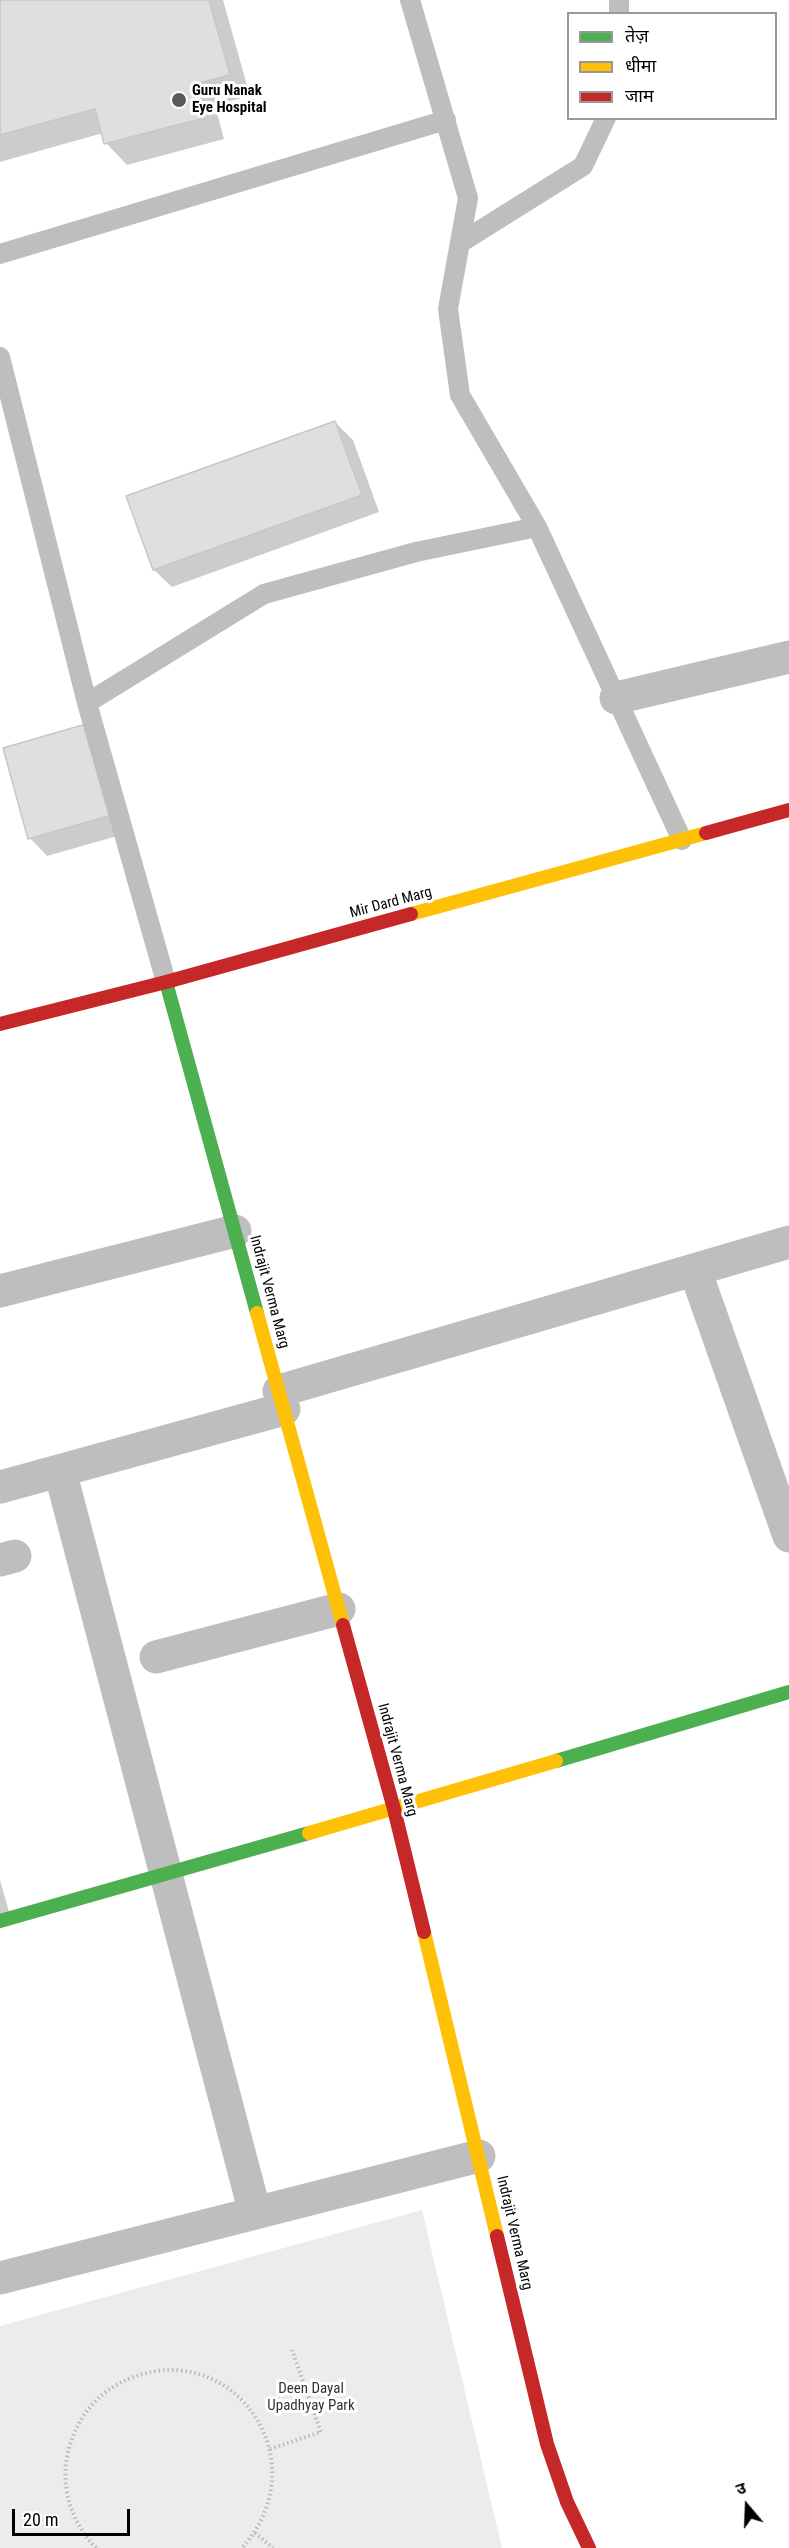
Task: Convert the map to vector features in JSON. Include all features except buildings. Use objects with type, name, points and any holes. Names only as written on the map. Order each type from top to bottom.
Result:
[{"type":"street","points":[[616,698],[789,657]]},
{"type":"street","name":"Mir Dard Marg","points":[[0,1024],[166,982],[789,810]]},
{"type":"street","name":"Indrajit Verma Marg","points":[[166,982],[394,1809],[548,2444],[567,2502],[589,2548]]},
{"type":"street","points":[[0,1291],[235,1231]]},
{"type":"street","points":[[0,1487],[60,1471],[789,1242]]},
{"type":"street","points":[[696,1270],[789,1536]]},
{"type":"street","points":[[60,1471],[255,2213]]},
{"type":"street","points":[[156,1658],[339,1609]]},
{"type":"street","points":[[0,1921],[394,1809],[789,1692]]},
{"type":"street","points":[[0,2278],[479,2157]]},
{"type":"lane","points":[[411,0],[468,198],[448,309],[460,395],[537,527],[682,840]]},
{"type":"lane","points":[[0,254],[446,120]]},
{"type":"lane","points":[[460,243],[583,165],[605,120]]},
{"type":"lane","points":[[0,357],[87,703],[166,982]]},
{"type":"lane","points":[[87,703],[264,594],[416,552],[537,527]]},
{"type":"path","points":[[270,2449],[321,2432],[292,2350]]},
{"type":"path","points":[[96,2548],[82,2532],[70,2505],[66,2487],[66,2463],[71,2440],[82,2418],[98,2399],[117,2385],[139,2375],[163,2371],[187,2372],[210,2379],[231,2390],[249,2406],[262,2427],[270,2449],[273,2473],[271,2497],[255,2533],[242,2548]]},
{"type":"path","points":[[255,2533],[273,2548]]},
{"type":"green space","name":"Deen Dayal Upadhyay Park","points":[[422,2210],[502,2548],[0,2548],[0,2326]]},
{"type":"traffic: fast","points":[[166,982],[257,1313]]},
{"type":"traffic: fast","points":[[556,1761],[789,1692]]},
{"type":"traffic: fast","points":[[0,1921],[309,1833]]},
{"type":"traffic: slow","points":[[411,914],[706,833]]},
{"type":"traffic: slow","points":[[257,1313],[343,1625]]},
{"type":"traffic: slow","points":[[309,1833],[556,1761]]},
{"type":"traffic: slow","points":[[424,1932],[497,2236]]},
{"type":"traffic: jam","points":[[706,833],[789,810]]},
{"type":"traffic: jam","points":[[0,1024],[166,982],[411,914]]},
{"type":"traffic: jam","points":[[343,1625],[394,1809],[424,1932]]},
{"type":"traffic: jam","points":[[497,2236],[547,2444],[567,2502],[589,2548]]},
{"type":"place","name":"Guru Nanak Eye Hospital","points":[[179,100]]}]
